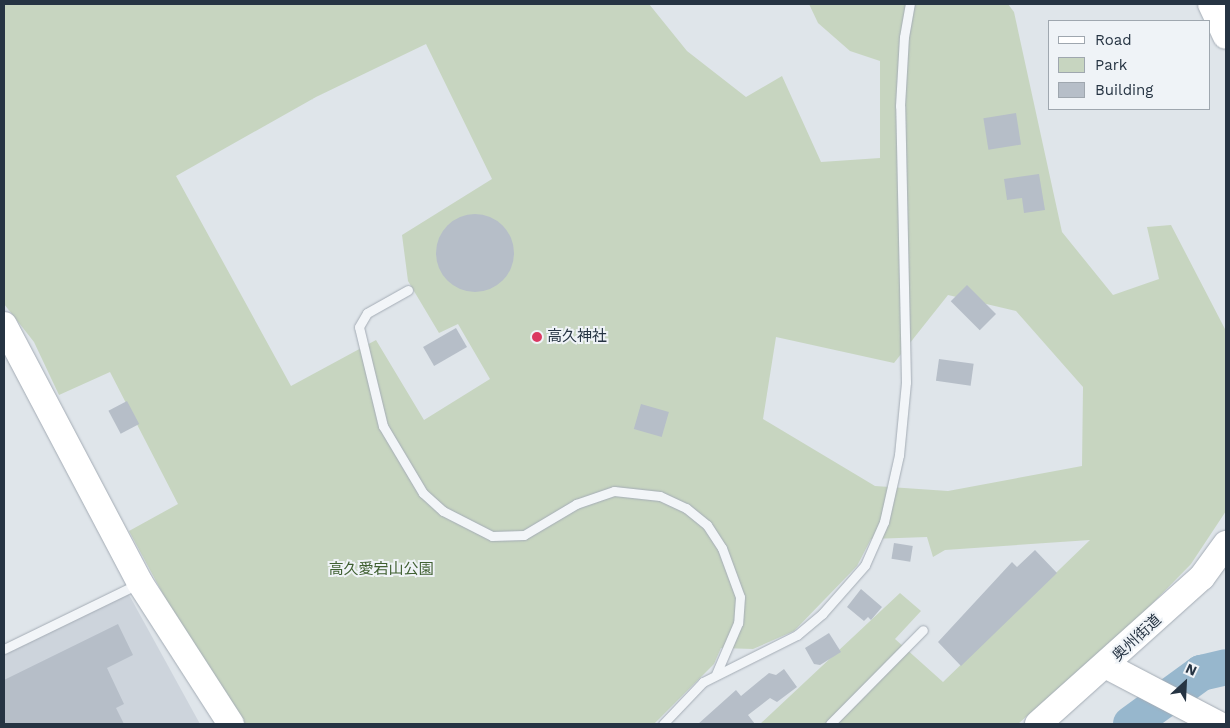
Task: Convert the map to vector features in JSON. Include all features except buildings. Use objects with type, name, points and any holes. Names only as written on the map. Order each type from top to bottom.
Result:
[{"type":"street","points":[[1211,4],[1226,36]]},
{"type":"street","points":[[4,325],[140,583],[231,724]]},
{"type":"street","name":"奥州街道","points":[[1038,724],[1107,666],[1202,577],[1226,544]]},
{"type":"street","points":[[1107,666],[1136,684],[1218,724]]},
{"type":"lane","points":[[663,724],[716,674],[797,636],[822,614],[865,566],[884,522],[899,456],[906,382],[900,106],[904,37],[910,4]]},
{"type":"lane","points":[[408,290],[367,313],[359,328],[382,426],[399,459],[423,493],[443,511],[492,536],[524,535],[576,504],[614,491],[660,496],[686,508],[707,525],[722,548],[740,597],[738,623],[716,674]]},
{"type":"lane","points":[[4,650],[140,583]]},
{"type":"lane","points":[[830,724],[922,630]]},
{"type":"shaded area","points":[[128,593],[200,724],[4,724],[4,655]]},
{"type":"green space","name":"高久愛宕山公園","points":[[4,4],[649,4],[687,51],[746,97],[782,76],[821,162],[880,158],[880,61],[850,51],[818,23],[809,4],[1008,4],[1014,12],[1062,232],[1113,295],[1159,279],[1147,227],[1171,225],[1226,331],[1226,511],[1191,564],[1147,609],[1018,724],[760,724],[900,593],[921,611],[895,639],[943,682],[1090,540],[945,550],[933,557],[927,537],[871,539],[857,566],[794,631],[753,649],[721,648],[714,664],[654,724],[244,724],[205,672],[129,531],[178,504],[110,372],[59,395],[34,342],[4,304]],"holes":[[[426,44],[492,179],[402,235],[408,281],[439,333],[458,324],[490,379],[424,420],[376,340],[291,386],[176,176],[316,97]],[[948,295],[1016,311],[1083,387],[1082,466],[948,491],[875,486],[763,419],[776,337],[894,363]]]},
{"type":"waterway","points":[[1131,724],[1201,673],[1226,667]]},
{"type":"place","name":"高久神社","points":[[537,337]]}]
